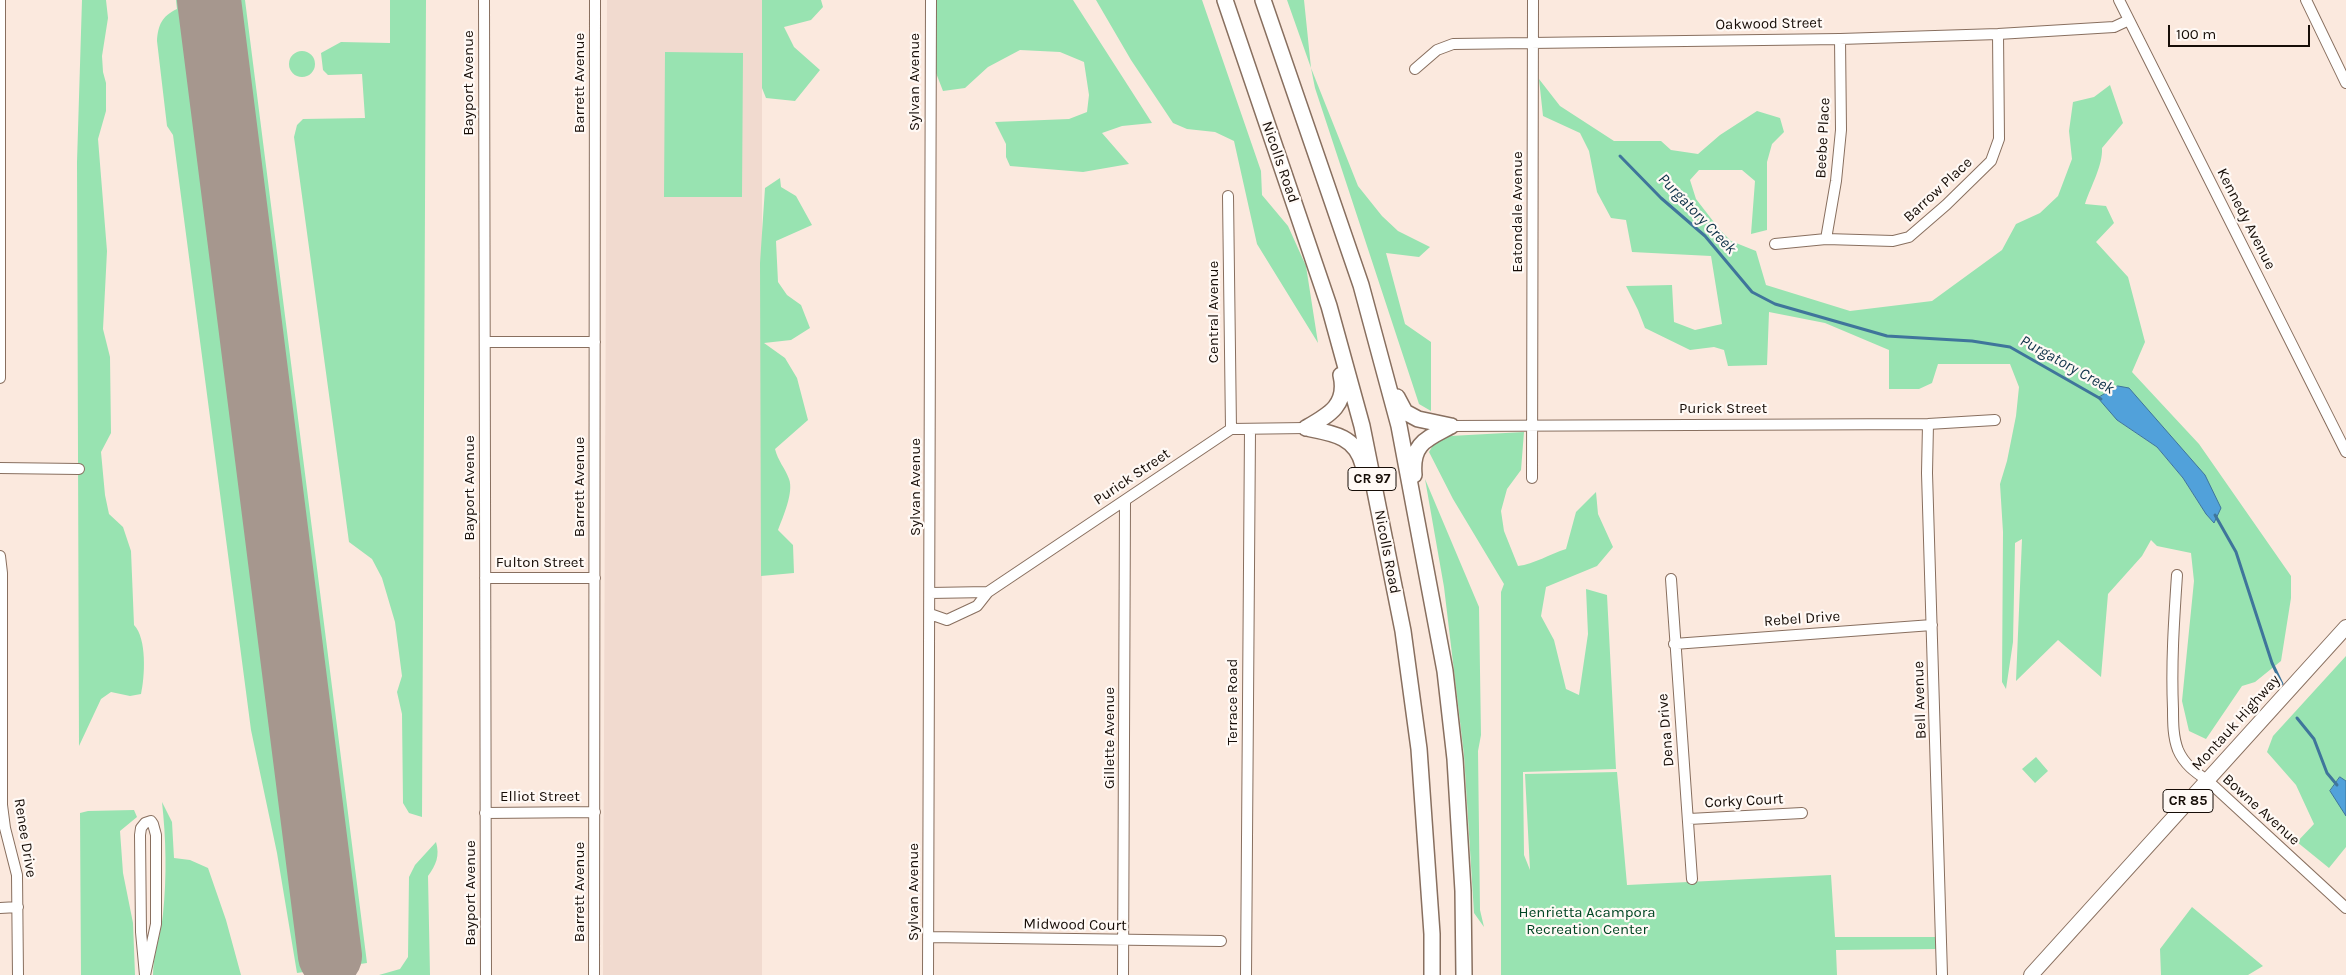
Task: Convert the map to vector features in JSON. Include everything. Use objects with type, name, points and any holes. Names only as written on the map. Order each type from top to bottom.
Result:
[{"type":"highway","name":"Nicolls Road","points":[[1225,0],[1335,330],[1362,426],[1403,631],[1419,749],[1432,934],[1432,975]]},
{"type":"highway","name":"CR 97","points":[[1263,0],[1361,285],[1387,376],[1416,515],[1444,671],[1455,759],[1463,891],[1464,975]]},
{"type":"highway","points":[[1306,428],[1329,416],[1341,400],[1343,384],[1334,350],[1335,330]]},
{"type":"highway","points":[[1387,376],[1405,412],[1418,419],[1451,426]]},
{"type":"highway","points":[[1416,515],[1413,464],[1416,450],[1423,441],[1451,426]]},
{"type":"highway","points":[[1306,428],[1332,433],[1347,440],[1360,453],[1368,490],[1376,496]]},
{"type":"main road","name":"Montauk Highway","points":[[2031,975],[2346,627]]},
{"type":"street","points":[[0,0],[0,378]]},
{"type":"street","name":"Bayport Avenue","points":[[484,0],[486,975]]},
{"type":"street","name":"Barrett Avenue","points":[[594,975],[595,0]]},
{"type":"street","name":"Sylvan Avenue","points":[[928,975],[931,0]]},
{"type":"street","name":"Eatondale Avenue","points":[[1532,478],[1533,0]]},
{"type":"street","name":"Kennedy Avenue","points":[[2119,0],[2346,452]]},
{"type":"street","points":[[2306,0],[2346,84]]},
{"type":"street","name":"Oakwood Street","points":[[1415,69],[1437,50],[1453,44],[1840,39],[1998,34],[2114,27],[2129,20]]},
{"type":"street","name":"Barrow Place","points":[[1775,244],[1826,239],[1893,241],[1909,237],[1946,205],[1991,161],[2000,139],[1998,34]]},
{"type":"street","name":"Beebe Place","points":[[1826,239],[1836,181],[1841,130],[1840,39]]},
{"type":"street","name":"Central Avenue","points":[[1228,196],[1231,429]]},
{"type":"street","points":[[485,342],[595,342]]},
{"type":"street","name":"Purick Street","points":[[1451,426],[1928,424],[1995,420]]},
{"type":"street","name":"Bell Avenue","points":[[1928,424],[1927,473],[1942,975]]},
{"type":"street","points":[[1231,429],[1306,428]]},
{"type":"street","name":"Purick Street","points":[[930,614],[947,620],[976,606],[988,592],[1231,429]]},
{"type":"street","name":"Terrace Road","points":[[1246,975],[1250,430]]},
{"type":"street","points":[[0,468],[79,469]]},
{"type":"street","name":"Gillette Avenue","points":[[1123,975],[1125,501]]},
{"type":"street","name":"Renee Drive","points":[[0,556],[2,573],[2,805],[5,828],[17,875],[18,975]]},
{"type":"street","name":"Bowne Avenue","points":[[2177,575],[2171,676],[2174,735],[2184,762],[2207,780],[2346,908]]},
{"type":"street","name":"Fulton Street","points":[[485,578],[595,578]]},
{"type":"street","name":"Dena Drive","points":[[1671,579],[1674,644],[1689,819],[1692,879]]},
{"type":"street","points":[[930,593],[988,592]]},
{"type":"street","name":"Rebel Drive","points":[[1674,644],[1932,625]]},
{"type":"street","name":"Elliot Street","points":[[485,813],[595,812]]},
{"type":"street","name":"Corky Court","points":[[1689,819],[1802,813]]},
{"type":"street","points":[[151,822],[154,824],[156,835],[156,924],[151,957],[145,974],[141,932],[140,828],[145,823],[151,822]]},
{"type":"street","points":[[0,908],[18,907]]},
{"type":"street","name":"Midwood Court","points":[[928,937],[1221,941]]},
{"type":"shaded area","points":[[607,0],[762,0],[762,975],[603,975]]},
{"type":"green space","points":[[82,0],[106,0],[108,18],[102,56],[106,83],[106,111],[98,139],[107,251],[103,329],[110,357],[111,433],[101,452],[105,495],[109,514],[123,527],[131,551],[134,625],[141,639],[144,668],[141,694],[130,696],[111,692],[101,699],[79,746],[77,162]]},
{"type":"green space","points":[[176,0],[245,0],[367,963],[297,973],[277,853],[251,730],[173,135],[167,126],[157,41],[158,30],[164,18],[177,9]]},
{"type":"green space","points":[[390,0],[426,0],[422,817],[409,813],[403,803],[402,714],[397,692],[402,676],[395,622],[382,578],[372,559],[349,542],[294,137],[297,125],[303,119],[365,118],[362,74],[328,75],[323,70],[321,53],[341,42],[390,43]]},
{"type":"green space","points":[[762,0],[821,0],[823,7],[811,20],[784,27],[794,47],[820,70],[795,101],[766,98],[762,88]]},
{"type":"green space","points":[[936,0],[1073,0],[1152,123],[1122,126],[1102,133],[1129,164],[1083,172],[1010,166],[1006,157],[1006,144],[995,122],[1069,119],[1087,112],[1089,95],[1084,62],[1060,52],[1020,50],[988,67],[965,88],[943,91],[936,73]]},
{"type":"green space","points":[[1096,0],[1202,0],[1261,171],[1262,195],[1288,226],[1306,266],[1318,343],[1257,244],[1234,141],[1215,132],[1187,129],[1173,123],[1131,60]]},
{"type":"green space","points":[[1287,0],[1304,0],[1311,68]]},
{"type":"green space","points":[[302,51],[311,55],[315,64],[311,73],[302,77],[293,73],[289,64],[293,55]]},
{"type":"green space","points":[[665,52],[743,53],[742,197],[664,197]]},
{"type":"green space","points":[[1311,68],[1358,186],[1382,216],[1398,231],[1430,247],[1419,257],[1386,253],[1405,324],[1431,342],[1431,411],[1419,404],[1315,88]]},
{"type":"green space","points":[[1539,79],[1560,106],[1614,141],[1661,141],[1671,150],[1698,154],[1720,135],[1757,111],[1780,118],[1784,132],[1772,144],[1767,162],[1767,230],[1751,234],[1755,181],[1742,170],[1699,170],[1690,180],[1696,199],[1731,241],[1756,251],[1766,285],[1850,311],[1932,301],[2002,250],[2016,224],[2040,213],[2058,196],[2072,159],[2069,131],[2073,102],[2094,97],[2110,85],[2123,123],[2102,148],[2099,168],[2085,204],[2106,206],[2114,223],[2096,242],[2128,277],[2145,342],[2132,372],[2199,444],[2291,576],[2291,598],[2281,661],[2255,682],[2242,686],[2206,739],[2189,731],[2182,701],[2194,581],[2191,553],[2157,546],[2151,540],[2142,556],[2108,594],[2101,677],[2058,640],[2016,681],[2022,539],[2015,543],[2013,642],[2006,689],[2002,682],[2003,532],[2000,484],[2007,461],[2016,416],[2019,387],[2010,364],[1938,364],[1932,383],[1919,389],[1889,389],[1889,350],[1825,323],[1769,312],[1767,365],[1728,366],[1724,350],[1714,347],[1690,350],[1645,328],[1626,286],[1672,285],[1674,322],[1695,330],[1722,324],[1711,256],[1632,252],[1626,220],[1611,218],[1597,192],[1589,151],[1580,133],[1543,116]],"holes":[[[2129,388],[2206,514],[2183,478],[2157,447],[2117,420]]]},
{"type":"green space","points":[[780,178],[781,187],[796,196],[812,225],[776,241],[778,282],[787,295],[801,305],[810,328],[791,340],[764,343],[785,358],[797,378],[808,420],[775,449],[790,484],[787,504],[778,530],[793,545],[794,573],[761,576],[760,263],[765,188]]},
{"type":"green space","name":"Henrietta Acampora Recreation Center","points":[[1524,432],[1521,470],[1507,489],[1501,511],[1504,531],[1518,566],[1566,549],[1576,512],[1596,492],[1598,514],[1613,547],[1597,566],[1546,587],[1541,616],[1554,640],[1566,689],[1579,695],[1588,634],[1586,589],[1607,595],[1616,769],[1523,772],[1524,855],[1530,870],[1525,774],[1617,772],[1627,885],[1831,875],[1835,937],[1938,937],[1938,949],[1836,950],[1837,975],[1501,975],[1501,592],[1504,584],[1453,499],[1429,452],[1435,442],[1450,436]]},
{"type":"green space","points":[[1425,479],[1479,607],[1481,735],[1478,751],[1480,910],[1484,927],[1474,913],[1464,755],[1444,587]]},
{"type":"green space","points":[[2346,656],[2346,781],[2340,777],[2346,814],[2346,847],[2329,868],[2297,842],[2314,824],[2296,785],[2267,752],[2273,736]]},
{"type":"green space","points":[[2036,757],[2048,771],[2035,783],[2022,769]]},
{"type":"green space","points":[[162,802],[172,822],[174,858],[190,860],[208,868],[226,920],[241,975],[153,975],[154,960],[162,922],[165,886]]},
{"type":"green space","points":[[134,810],[137,817],[120,831],[123,873],[133,923],[135,975],[81,975],[80,813],[88,811]]},
{"type":"green space","points":[[436,842],[438,852],[433,868],[428,876],[430,975],[379,975],[400,969],[408,957],[409,877],[415,865]]},
{"type":"green space","points":[[2192,907],[2263,966],[2248,975],[2161,975],[2160,949]]},
{"type":"water","points":[[2118,386],[2129,388],[2205,475],[2221,508],[2214,523],[2183,478],[2157,447],[2117,420],[2098,398]]},
{"type":"water","points":[[2340,777],[2346,781],[2346,816],[2330,791]]},
{"type":"waterway","name":"Purgatory Creek","points":[[1620,156],[1661,198],[1705,236],[1752,292],[1775,304],[1887,336],[1972,341],[2010,347],[2101,399]]},
{"type":"waterway","name":"Purgatory Creek","points":[[2215,515],[2236,552],[2272,663],[2282,684]]},
{"type":"waterway","name":"Purgatory Creek","points":[[2297,718],[2314,739],[2327,773],[2337,785]]},
{"type":"runway","points":[[209,0],[330,956]]}]
